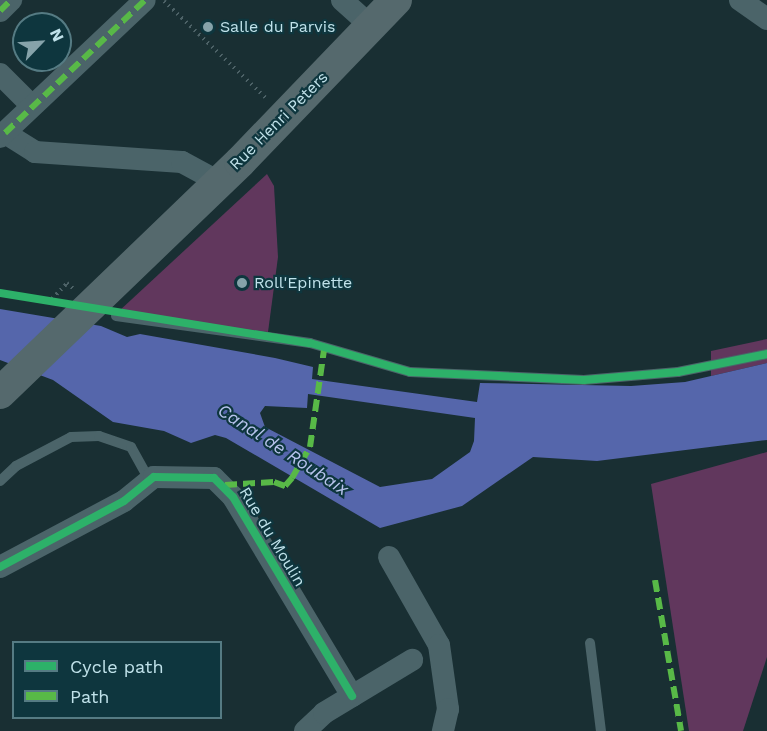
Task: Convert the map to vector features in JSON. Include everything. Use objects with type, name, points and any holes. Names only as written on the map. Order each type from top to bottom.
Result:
[{"type":"main road","name":"Rue Henri Peters","points":[[219,182],[396,0]]},
{"type":"main road","points":[[1,392],[105,310],[219,182]]},
{"type":"street","points":[[0,11],[11,0]]},
{"type":"street","points":[[2,135],[146,0]]},
{"type":"street","points":[[342,0],[371,26]]},
{"type":"street","points":[[740,0],[767,19]]},
{"type":"street","points":[[0,74],[32,106]]},
{"type":"street","name":"Rue Henri Peters","points":[[2,135],[35,152],[182,162],[219,182]]},
{"type":"street","name":"Rue du Moulin","points":[[149,480],[207,476],[225,486],[352,696]]},
{"type":"street","points":[[0,567],[124,501],[149,480]]},
{"type":"street","points":[[389,557],[439,645],[448,709],[443,731]]},
{"type":"street","points":[[306,731],[352,696],[412,660]]},
{"type":"lane","points":[[105,310],[310,343],[410,372],[584,380],[703,369],[767,354]]},
{"type":"lane","points":[[0,481],[16,466],[71,437],[99,436],[131,447],[149,480]]},
{"type":"lane","points":[[590,643],[601,731]]},
{"type":"path","points":[[164,0],[285,116]]},
{"type":"shaded area","points":[[267,174],[274,186],[278,257],[268,332],[118,312]]},
{"type":"shaded area","points":[[767,339],[767,363],[711,376],[711,351]]},
{"type":"shaded area","points":[[767,452],[767,657],[743,731],[689,731],[651,484]]},
{"type":"water","name":"Canal de Roubaix","points":[[0,309],[101,326],[127,337],[140,334],[275,358],[313,367],[312,379],[477,402],[480,383],[631,386],[685,382],[767,363],[767,440],[597,461],[533,457],[462,506],[380,528],[226,438],[215,435],[191,443],[164,431],[113,422],[53,380],[0,360]],"holes":[[[308,394],[475,418],[474,441],[470,452],[432,479],[380,487],[265,427],[260,413],[265,406],[307,408]]]},
{"type":"marked path","points":[[0,11],[11,0]]},
{"type":"marked path","points":[[5,133],[145,0]]},
{"type":"marked path","points":[[225,485],[274,482],[285,486],[292,478],[310,447],[324,350]]},
{"type":"marked path","points":[[655,580],[681,731]]},
{"type":"cycle path","points":[[0,293],[310,343],[410,372],[584,380],[678,372],[767,354]]},
{"type":"cycle path","points":[[0,567],[124,501],[154,477],[214,478],[233,497],[352,696]]},
{"type":"place","name":"Salle du Parvis","points":[[208,27]]},
{"type":"place","name":"Roll'Epinette","points":[[242,283]]}]
